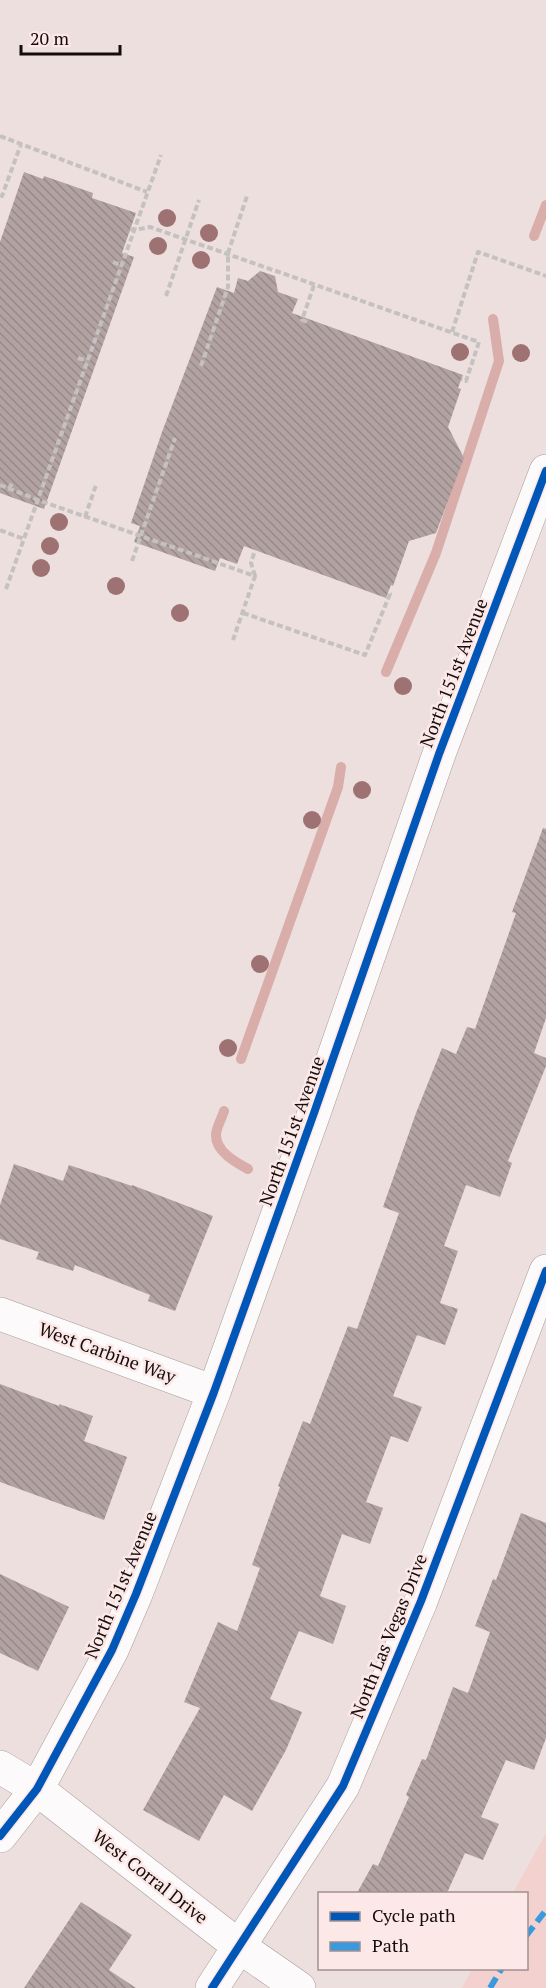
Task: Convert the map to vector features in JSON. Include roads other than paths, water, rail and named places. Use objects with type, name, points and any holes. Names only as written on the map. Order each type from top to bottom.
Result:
[{"type":"street","name":"North 151st Avenue","points":[[0,1836],[37,1789],[112,1650],[136,1594],[214,1392],[439,754],[546,471]]},
{"type":"street","name":"North Las Vegas Drive","points":[[212,1988],[343,1786],[421,1601],[546,1271]]},
{"type":"street","name":"West Carbine Way","points":[[0,1314],[214,1392]]},
{"type":"street","name":"West Corral Drive","points":[[0,1767],[37,1789],[240,1947],[299,1988]]},
{"type":"waterway","points":[[534,236],[546,205]]},
{"type":"waterway","points":[[386,672],[436,553],[499,361],[493,319]]},
{"type":"waterway","points":[[241,1059],[338,787],[341,767]]},
{"type":"waterway","points":[[224,1111],[216,1134],[219,1146],[237,1163],[248,1169]]}]
